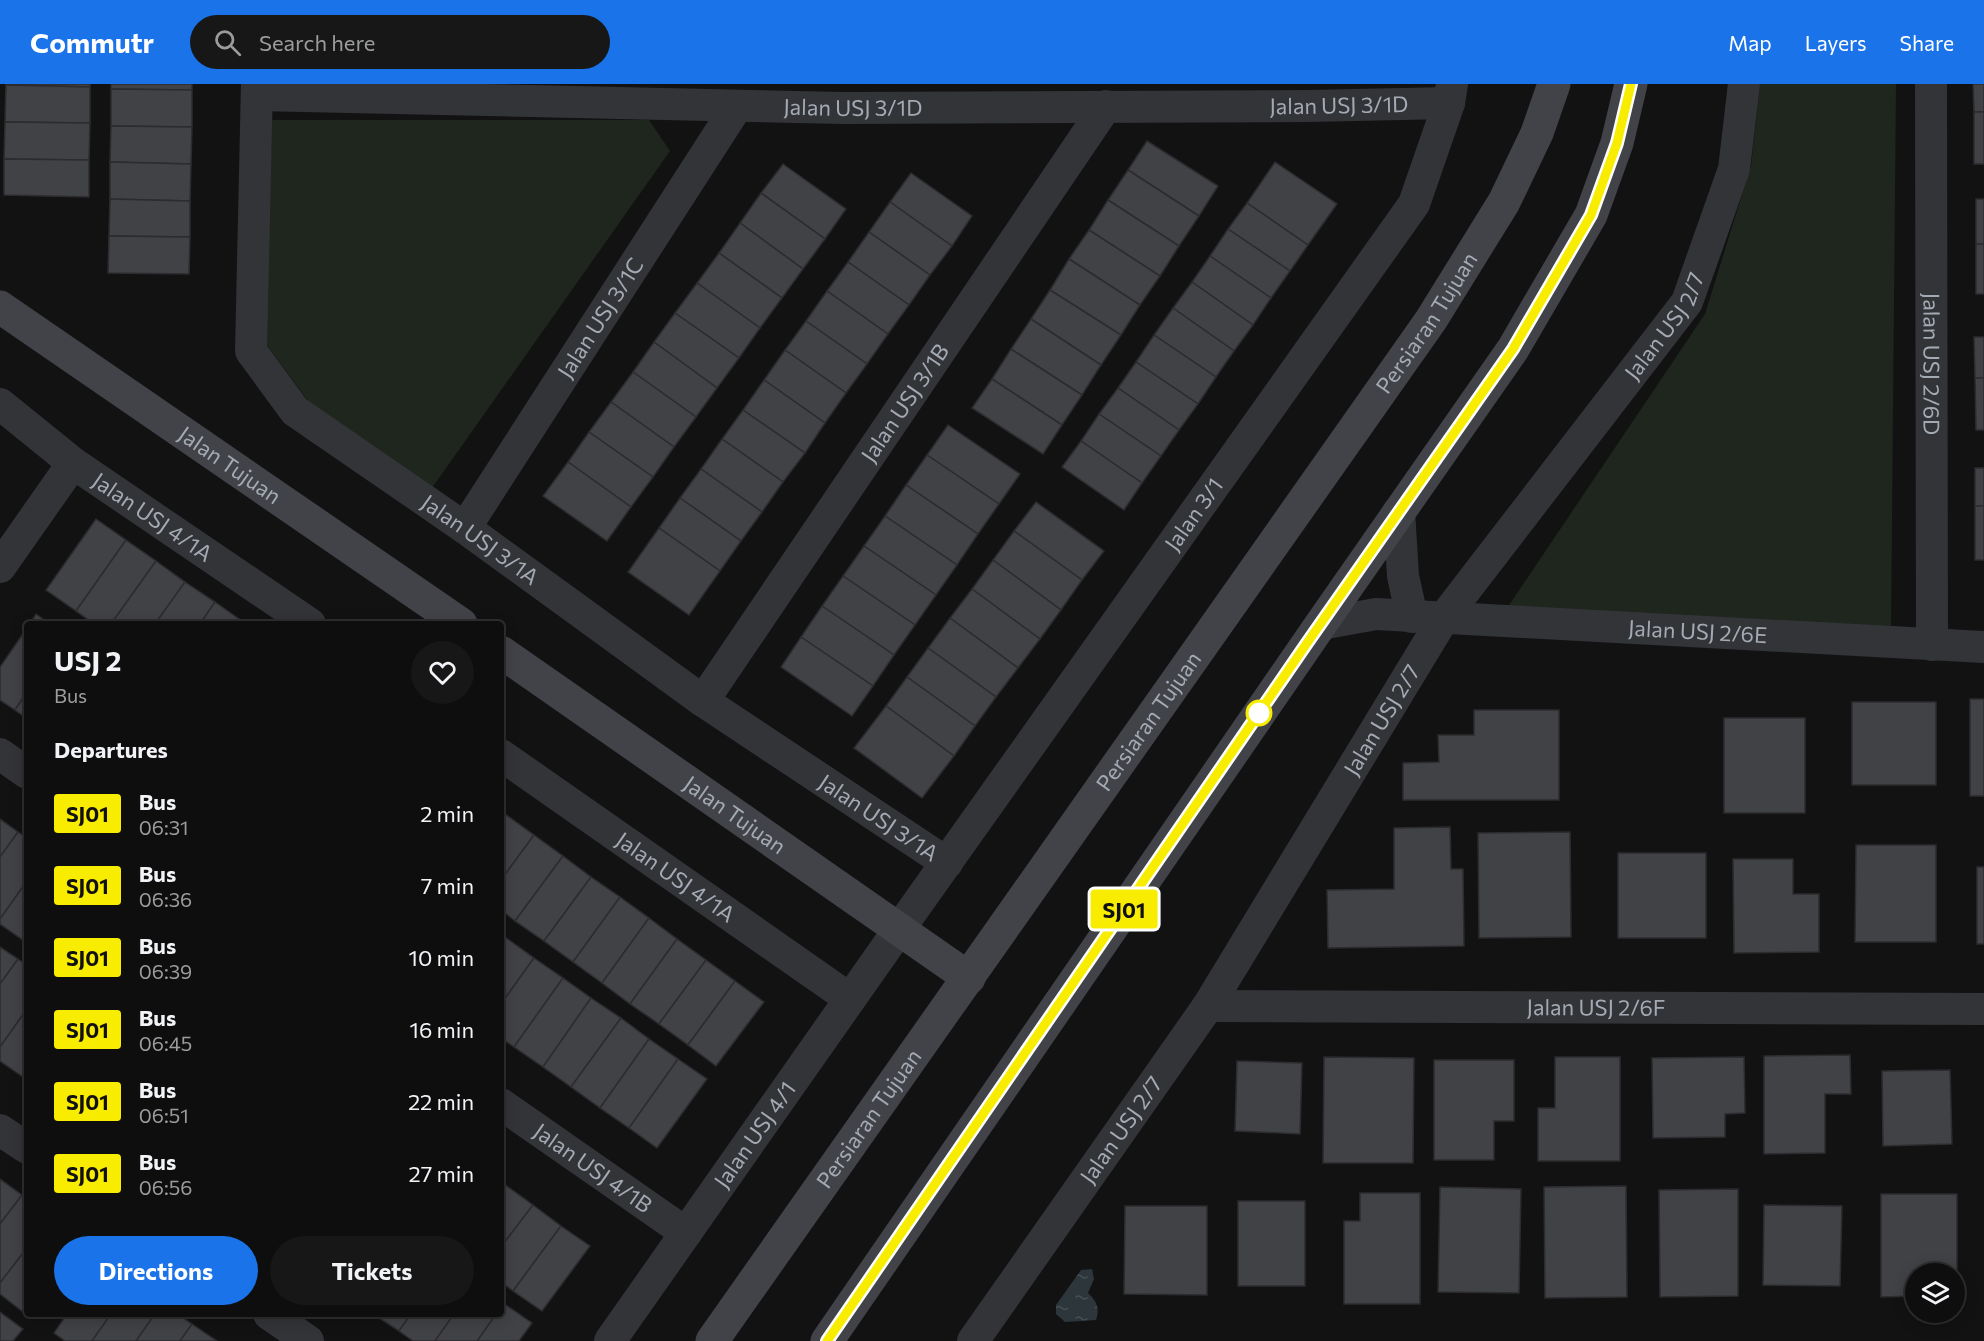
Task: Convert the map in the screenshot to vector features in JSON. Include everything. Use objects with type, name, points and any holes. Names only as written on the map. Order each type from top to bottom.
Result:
[{"type":"main road","name":"Persiaran Tujuan","points":[[712,1341],[1431,320],[1504,202],[1537,133],[1554,84]]},
{"type":"main road","points":[[827,1341],[1513,349],[1591,215],[1617,143],[1631,84]]},
{"type":"main road","name":"Jalan Tujuan","points":[[0,307],[457,621]]},
{"type":"main road","name":"Jalan Tujuan","points":[[504,654],[969,978]]},
{"type":"street","name":"Jalan USJ 2/7","points":[[973,1341],[1208,1006],[1443,619],[1688,302],[1734,169],[1744,84]]},
{"type":"street","name":"Jalan USJ 2/6D","points":[[1931,84],[1932,645]]},
{"type":"street","name":"Jalan USJ 3/1D","points":[[257,90],[843,108],[1308,106],[1450,93]]},
{"type":"street","name":"Jalan USJ 3/1A","points":[[257,90],[251,351],[295,411],[465,528],[703,701],[947,863]]},
{"type":"street","name":"Jalan 3/1","points":[[900,928],[1414,204],[1450,93]]},
{"type":"street","name":"Jalan USJ 3/1C","points":[[465,528],[737,106]]},
{"type":"street","name":"Jalan USJ 3/1B","points":[[703,701],[1106,106]]},
{"type":"street","name":"Jalan USJ 4/1A","points":[[0,404],[74,463],[306,621]]},
{"type":"street","points":[[0,567],[74,463]]},
{"type":"street","points":[[1399,511],[1403,576],[1412,617]]},
{"type":"street","name":"Jalan USJ 2/6E","points":[[1321,624],[1376,615],[1984,647]]},
{"type":"street","points":[[0,754],[24,771]]},
{"type":"street","name":"Jalan USJ 4/1A","points":[[504,757],[850,999]]},
{"type":"street","name":"Jalan USJ 4/1","points":[[610,1341],[900,928]]},
{"type":"street","name":"Jalan USJ 2/6F","points":[[1208,1006],[1984,1008]]},
{"type":"street","name":"Jalan USJ 4/1B","points":[[504,1106],[686,1233]]},
{"type":"street","points":[[0,1130],[24,1146]]},
{"type":"street","points":[[272,1317],[308,1341]]},
{"type":"shaded area","points":[[1760,84],[1896,84],[1891,630],[1491,632],[1705,314],[1751,166]]},
{"type":"shaded area","points":[[272,120],[649,120],[670,151],[432,488],[309,402],[266,344]]},
{"type":"water","points":[[1092,1269],[1094,1279],[1088,1293],[1097,1305],[1096,1320],[1065,1322],[1056,1314],[1056,1305],[1081,1270]]},
{"type":"building","points":[[90,84],[90,87],[6,85]]},
{"type":"building","points":[[111,84],[192,84],[192,90],[111,89]]},
{"type":"building","points":[[1973,84],[1984,84],[1984,112],[1974,112]]},
{"type":"building","points":[[6,85],[90,87],[90,123],[5,122]]},
{"type":"building","points":[[111,89],[192,90],[192,127],[111,126]]},
{"type":"building","points":[[1974,112],[1984,112],[1984,164],[1974,164]]},
{"type":"building","points":[[5,122],[90,123],[89,160],[4,159]]},
{"type":"building","points":[[111,126],[192,127],[191,164],[110,162]]},
{"type":"building","points":[[1147,141],[1218,186],[1199,216],[1128,170]]},
{"type":"building","points":[[4,159],[89,160],[89,197],[4,195]]},
{"type":"building","points":[[110,162],[191,164],[190,201],[110,199]]},
{"type":"building","points":[[1275,162],[1337,204],[1308,245],[1247,203]]},
{"type":"building","points":[[783,164],[846,209],[825,239],[761,193]]},
{"type":"building","points":[[1128,170],[1199,216],[1179,246],[1108,200]]},
{"type":"building","points":[[911,173],[972,216],[952,246],[890,202]]},
{"type":"building","points":[[761,193],[825,239],[803,269],[740,223]]},
{"type":"building","points":[[110,199],[190,201],[190,237],[109,236]]},
{"type":"building","points":[[1976,199],[1984,199],[1984,244],[1976,244]]},
{"type":"building","points":[[1108,200],[1179,246],[1160,276],[1089,230]]},
{"type":"building","points":[[890,202],[952,246],[930,275],[869,232]]},
{"type":"building","points":[[1247,203],[1308,245],[1290,271],[1228,229]]},
{"type":"building","points":[[740,223],[803,269],[782,298],[719,253]]},
{"type":"building","points":[[1228,229],[1290,271],[1271,298],[1210,256]]},
{"type":"building","points":[[1089,230],[1160,276],[1140,305],[1069,259]]},
{"type":"building","points":[[869,232],[930,275],[909,305],[848,262]]},
{"type":"building","points":[[109,236],[190,237],[189,274],[108,273]]},
{"type":"building","points":[[1976,244],[1984,244],[1984,294],[1976,294]]},
{"type":"building","points":[[719,253],[782,298],[760,328],[697,283]]},
{"type":"building","points":[[1210,256],[1271,298],[1253,325],[1192,282]]},
{"type":"building","points":[[1069,259],[1140,305],[1121,335],[1050,290]]},
{"type":"building","points":[[848,262],[909,305],[888,334],[827,291]]},
{"type":"building","points":[[1192,282],[1253,325],[1234,351],[1173,308]]},
{"type":"building","points":[[697,283],[760,328],[739,358],[675,313]]},
{"type":"building","points":[[1050,290],[1121,335],[1101,365],[1031,319]]},
{"type":"building","points":[[827,291],[888,334],[867,364],[806,321]]},
{"type":"building","points":[[1173,308],[1234,351],[1216,377],[1154,335]]},
{"type":"building","points":[[675,313],[739,358],[717,388],[654,342]]},
{"type":"building","points":[[1031,319],[1101,365],[1082,395],[1011,349]]},
{"type":"building","points":[[806,321],[867,364],[846,393],[785,350]]},
{"type":"building","points":[[1154,335],[1216,377],[1198,404],[1136,362]]},
{"type":"building","points":[[1974,337],[1984,337],[1984,378],[1975,378]]},
{"type":"building","points":[[654,342],[717,388],[696,417],[633,372]]},
{"type":"building","points":[[1011,349],[1082,395],[1062,425],[992,379]]},
{"type":"building","points":[[785,350],[846,393],[825,423],[764,380]]},
{"type":"building","points":[[1136,362],[1198,404],[1179,430],[1118,388]]},
{"type":"building","points":[[633,372],[696,417],[674,447],[611,402]]},
{"type":"building","points":[[1975,378],[1984,378],[1984,430],[1976,430]]},
{"type":"building","points":[[992,379],[1062,425],[1043,454],[972,408]]},
{"type":"building","points":[[764,380],[825,423],[805,453],[743,410]]},
{"type":"building","points":[[1118,388],[1179,430],[1161,456],[1099,414]]},
{"type":"building","points":[[611,402],[674,447],[653,477],[589,432]]},
{"type":"building","points":[[743,410],[805,453],[783,482],[722,439]]},
{"type":"building","points":[[1099,414],[1161,456],[1142,483],[1081,441]]},
{"type":"building","points":[[948,425],[1020,474],[999,504],[927,455]]},
{"type":"building","points":[[589,432],[653,477],[631,507],[568,462]]},
{"type":"building","points":[[722,439],[783,482],[762,512],[701,469]]},
{"type":"building","points":[[1081,441],[1142,483],[1124,510],[1062,467]]},
{"type":"building","points":[[927,455],[999,504],[978,534],[906,485]]},
{"type":"building","points":[[568,462],[631,507],[607,541],[543,496]]},
{"type":"building","points":[[1975,468],[1984,468],[1984,506],[1975,506]]},
{"type":"building","points":[[701,469],[762,512],[741,541],[680,498]]},
{"type":"building","points":[[906,485],[978,534],[957,565],[885,516]]},
{"type":"building","points":[[680,498],[741,541],[720,571],[659,528]]},
{"type":"building","points":[[1036,502],[1104,551],[1082,580],[1014,531]]},
{"type":"building","points":[[1975,506],[1984,506],[1984,560],[1975,560]]},
{"type":"building","points":[[885,516],[957,565],[936,595],[864,546]]},
{"type":"building","points":[[96,519],[126,540],[76,611],[46,590]]},
{"type":"building","points":[[659,528],[720,571],[689,615],[628,572]]},
{"type":"building","points":[[1014,531],[1082,580],[1061,610],[993,560]]},
{"type":"building","points":[[126,540],[156,561],[113,621],[90,621],[76,611]]},
{"type":"building","points":[[864,546],[936,595],[915,625],[843,576]]},
{"type":"building","points":[[993,560],[1061,610],[1040,639],[972,589]]},
{"type":"building","points":[[156,561],[185,582],[157,621],[113,621]]},
{"type":"building","points":[[843,576],[915,625],[894,655],[822,606]]},
{"type":"building","points":[[185,582],[215,602],[202,621],[157,621]]},
{"type":"building","points":[[972,589],[1040,639],[1018,668],[950,618]]},
{"type":"building","points":[[215,602],[242,621],[202,621]]},
{"type":"building","points":[[822,606],[894,655],[873,686],[801,637]]},
{"type":"building","points":[[36,614],[46,621],[32,621]]},
{"type":"building","points":[[950,618],[1018,668],[996,697],[928,648]]},
{"type":"building","points":[[24,632],[24,696],[15,710],[0,700],[0,667]]},
{"type":"building","points":[[801,637],[873,686],[852,716],[781,667]]},
{"type":"building","points":[[928,648],[996,697],[975,726],[907,677]]},
{"type":"building","points":[[907,677],[975,726],[954,756],[886,706]]},
{"type":"building","points":[[24,696],[24,717],[15,710]]},
{"type":"building","points":[[1970,699],[1984,699],[1984,796],[1970,796]]},
{"type":"building","points":[[1852,702],[1936,702],[1936,785],[1852,785]]},
{"type":"building","points":[[886,706],[954,756],[922,798],[854,748]]},
{"type":"building","points":[[1474,710],[1559,710],[1559,800],[1403,800],[1403,763],[1439,762],[1438,735],[1474,735]]},
{"type":"building","points":[[1724,718],[1805,718],[1805,813],[1724,813]]},
{"type":"building","points":[[504,815],[534,835],[504,876]]},
{"type":"building","points":[[0,819],[18,832],[0,857]]},
{"type":"building","points":[[1450,827],[1451,869],[1463,869],[1464,946],[1328,948],[1327,890],[1394,889],[1394,828]]},
{"type":"building","points":[[18,832],[24,836],[24,885],[0,919],[0,857]]},
{"type":"building","points":[[1570,832],[1571,937],[1479,938],[1478,833]]},
{"type":"building","points":[[534,835],[563,856],[515,921],[504,912],[504,876]]},
{"type":"building","points":[[1856,845],[1936,845],[1936,942],[1855,942]]},
{"type":"building","points":[[1618,853],[1706,853],[1706,938],[1618,938]]},
{"type":"building","points":[[563,856],[591,877],[544,941],[515,921]]},
{"type":"building","points":[[1733,859],[1793,859],[1793,894],[1819,894],[1819,952],[1734,953]]},
{"type":"building","points":[[1977,867],[1984,867],[1984,944],[1977,944]]},
{"type":"building","points":[[591,877],[620,897],[573,962],[544,941]]},
{"type":"building","points":[[24,885],[24,941],[0,924],[0,919]]},
{"type":"building","points":[[620,897],[649,918],[602,983],[573,962]]},
{"type":"building","points":[[649,918],[677,939],[630,1004],[602,983]]},
{"type":"building","points":[[505,937],[534,958],[504,1000]]},
{"type":"building","points":[[677,939],[706,960],[659,1024],[630,1004]]},
{"type":"building","points":[[0,947],[18,959],[0,984]]},
{"type":"building","points":[[534,958],[563,978],[514,1047],[504,1040],[504,1000]]},
{"type":"building","points":[[18,959],[24,963],[24,1013],[0,1047],[0,984]]},
{"type":"building","points":[[706,960],[735,981],[688,1045],[659,1024]]},
{"type":"building","points":[[563,978],[591,998],[543,1067],[514,1047]]},
{"type":"building","points":[[735,981],[764,1002],[716,1066],[688,1045]]},
{"type":"building","points":[[591,998],[621,1018],[571,1087],[543,1067]]},
{"type":"building","points":[[24,1013],[23,1077],[0,1061],[0,1047]]},
{"type":"building","points":[[621,1018],[649,1039],[600,1108],[571,1087]]},
{"type":"building","points":[[649,1039],[678,1059],[629,1128],[600,1108]]},
{"type":"building","points":[[1850,1055],[1851,1094],[1825,1094],[1825,1153],[1764,1154],[1764,1056]]},
{"type":"building","points":[[1324,1057],[1414,1058],[1413,1163],[1323,1163]]},
{"type":"building","points":[[1555,1057],[1620,1057],[1620,1161],[1538,1161],[1538,1108],[1555,1108]]},
{"type":"building","points":[[1744,1057],[1745,1113],[1725,1114],[1725,1137],[1653,1138],[1652,1058]]},
{"type":"building","points":[[678,1059],[707,1079],[657,1148],[629,1128]]},
{"type":"building","points":[[1434,1060],[1514,1060],[1514,1121],[1494,1121],[1494,1160],[1434,1160]]},
{"type":"building","points":[[1237,1061],[1302,1063],[1300,1134],[1235,1131]]},
{"type":"building","points":[[1950,1070],[1952,1144],[1883,1146],[1882,1071]]},
{"type":"building","points":[[0,1179],[22,1195],[0,1224]]},
{"type":"building","points":[[504,1184],[533,1205],[504,1243]]},
{"type":"building","points":[[1626,1186],[1627,1297],[1545,1298],[1544,1187]]},
{"type":"building","points":[[1440,1187],[1521,1189],[1519,1293],[1438,1292]]},
{"type":"building","points":[[1738,1189],[1738,1296],[1660,1297],[1659,1190]]},
{"type":"building","points":[[1360,1193],[1420,1193],[1420,1304],[1344,1304],[1344,1221],[1360,1221]]},
{"type":"building","points":[[1881,1194],[1957,1194],[1957,1263],[1905,1263],[1905,1296],[1881,1297]]},
{"type":"building","points":[[22,1195],[24,1197],[24,1252],[0,1283],[0,1224]]},
{"type":"building","points":[[1238,1201],[1305,1201],[1305,1286],[1238,1286]]},
{"type":"building","points":[[533,1205],[561,1226],[513,1291],[504,1284],[504,1243]]},
{"type":"building","points":[[1764,1205],[1842,1206],[1840,1286],[1763,1285]]},
{"type":"building","points":[[1125,1206],[1207,1206],[1207,1295],[1124,1294]]},
{"type":"building","points":[[561,1226],[590,1246],[542,1311],[513,1291]]},
{"type":"building","points":[[24,1252],[23,1312],[0,1294],[0,1283]]},
{"type":"building","points":[[504,1304],[532,1323],[519,1341],[477,1341],[494,1317],[504,1317]]},
{"type":"building","points":[[0,1312],[23,1329],[13,1341],[0,1341]]},
{"type":"building","points":[[65,1317],[109,1317],[92,1341],[65,1341],[54,1333]]},
{"type":"building","points":[[109,1317],[153,1317],[136,1341],[92,1341]]},
{"type":"building","points":[[153,1317],[182,1317],[192,1324],[180,1341],[136,1341]]},
{"type":"building","points":[[378,1317],[409,1317],[399,1331]]},
{"type":"building","points":[[409,1317],[452,1317],[435,1341],[413,1341],[399,1331]]},
{"type":"building","points":[[452,1317],[494,1317],[477,1341],[435,1341]]},
{"type":"building","points":[[192,1324],[217,1341],[180,1341]]},
{"type":"bus line","name":"SJ01","points":[[827,1341],[1307,643],[1513,349],[1591,215],[1617,143],[1631,84]]}]
